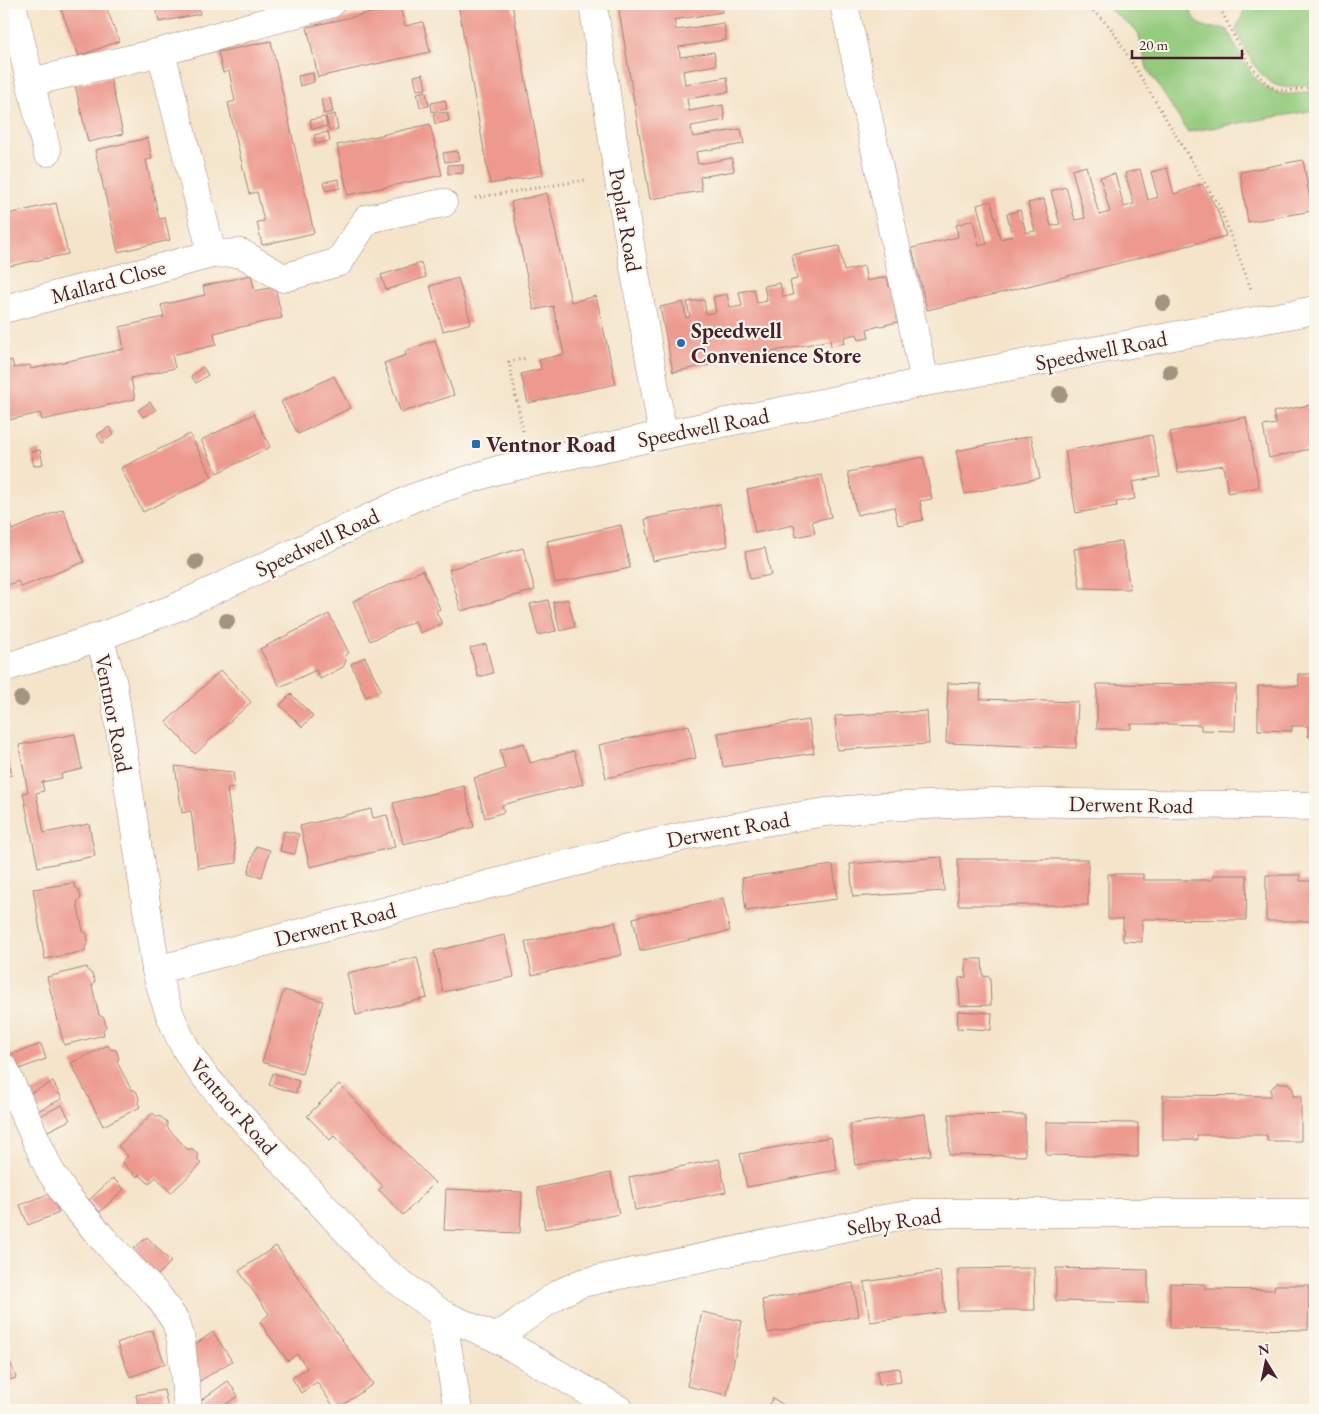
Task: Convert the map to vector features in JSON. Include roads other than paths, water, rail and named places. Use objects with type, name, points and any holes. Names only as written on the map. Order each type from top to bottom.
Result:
[{"type":"street","points":[[12,4],[47,152]]},
{"type":"street","points":[[31,82],[161,52],[330,4]]},
{"type":"street","name":"Poplar Road","points":[[593,4],[618,175],[663,435]]},
{"type":"street","points":[[844,4],[925,382]]},
{"type":"street","points":[[161,52],[212,254]]},
{"type":"street","name":"Mallard Close","points":[[4,309],[212,254],[241,253],[283,278],[338,262],[367,219],[443,203]]},
{"type":"street","name":"Speedwell Road","points":[[4,668],[99,637],[175,608],[415,497],[498,470],[925,382],[1315,310]]},
{"type":"street","name":"Ventnor Road","points":[[99,637],[113,684],[156,970],[164,997],[196,1066],[382,1269],[442,1314],[496,1338],[620,1410]]},
{"type":"street","name":"Derwent Road","points":[[156,970],[618,851],[690,835],[826,812],[928,804],[994,802],[1315,806]]},
{"type":"street","points":[[4,1068],[49,1169],[65,1194],[104,1240],[159,1297],[176,1322],[181,1340],[188,1410]]},
{"type":"street","name":"Selby Road","points":[[496,1338],[558,1294],[582,1283],[912,1214],[950,1212],[1315,1213]]},
{"type":"street","points":[[442,1314],[458,1410]]},
{"type":"place","name":"Speedwell Convenience Store","points":[[681,343]]},
{"type":"place","name":"Ventnor Road","points":[[476,444]]}]
